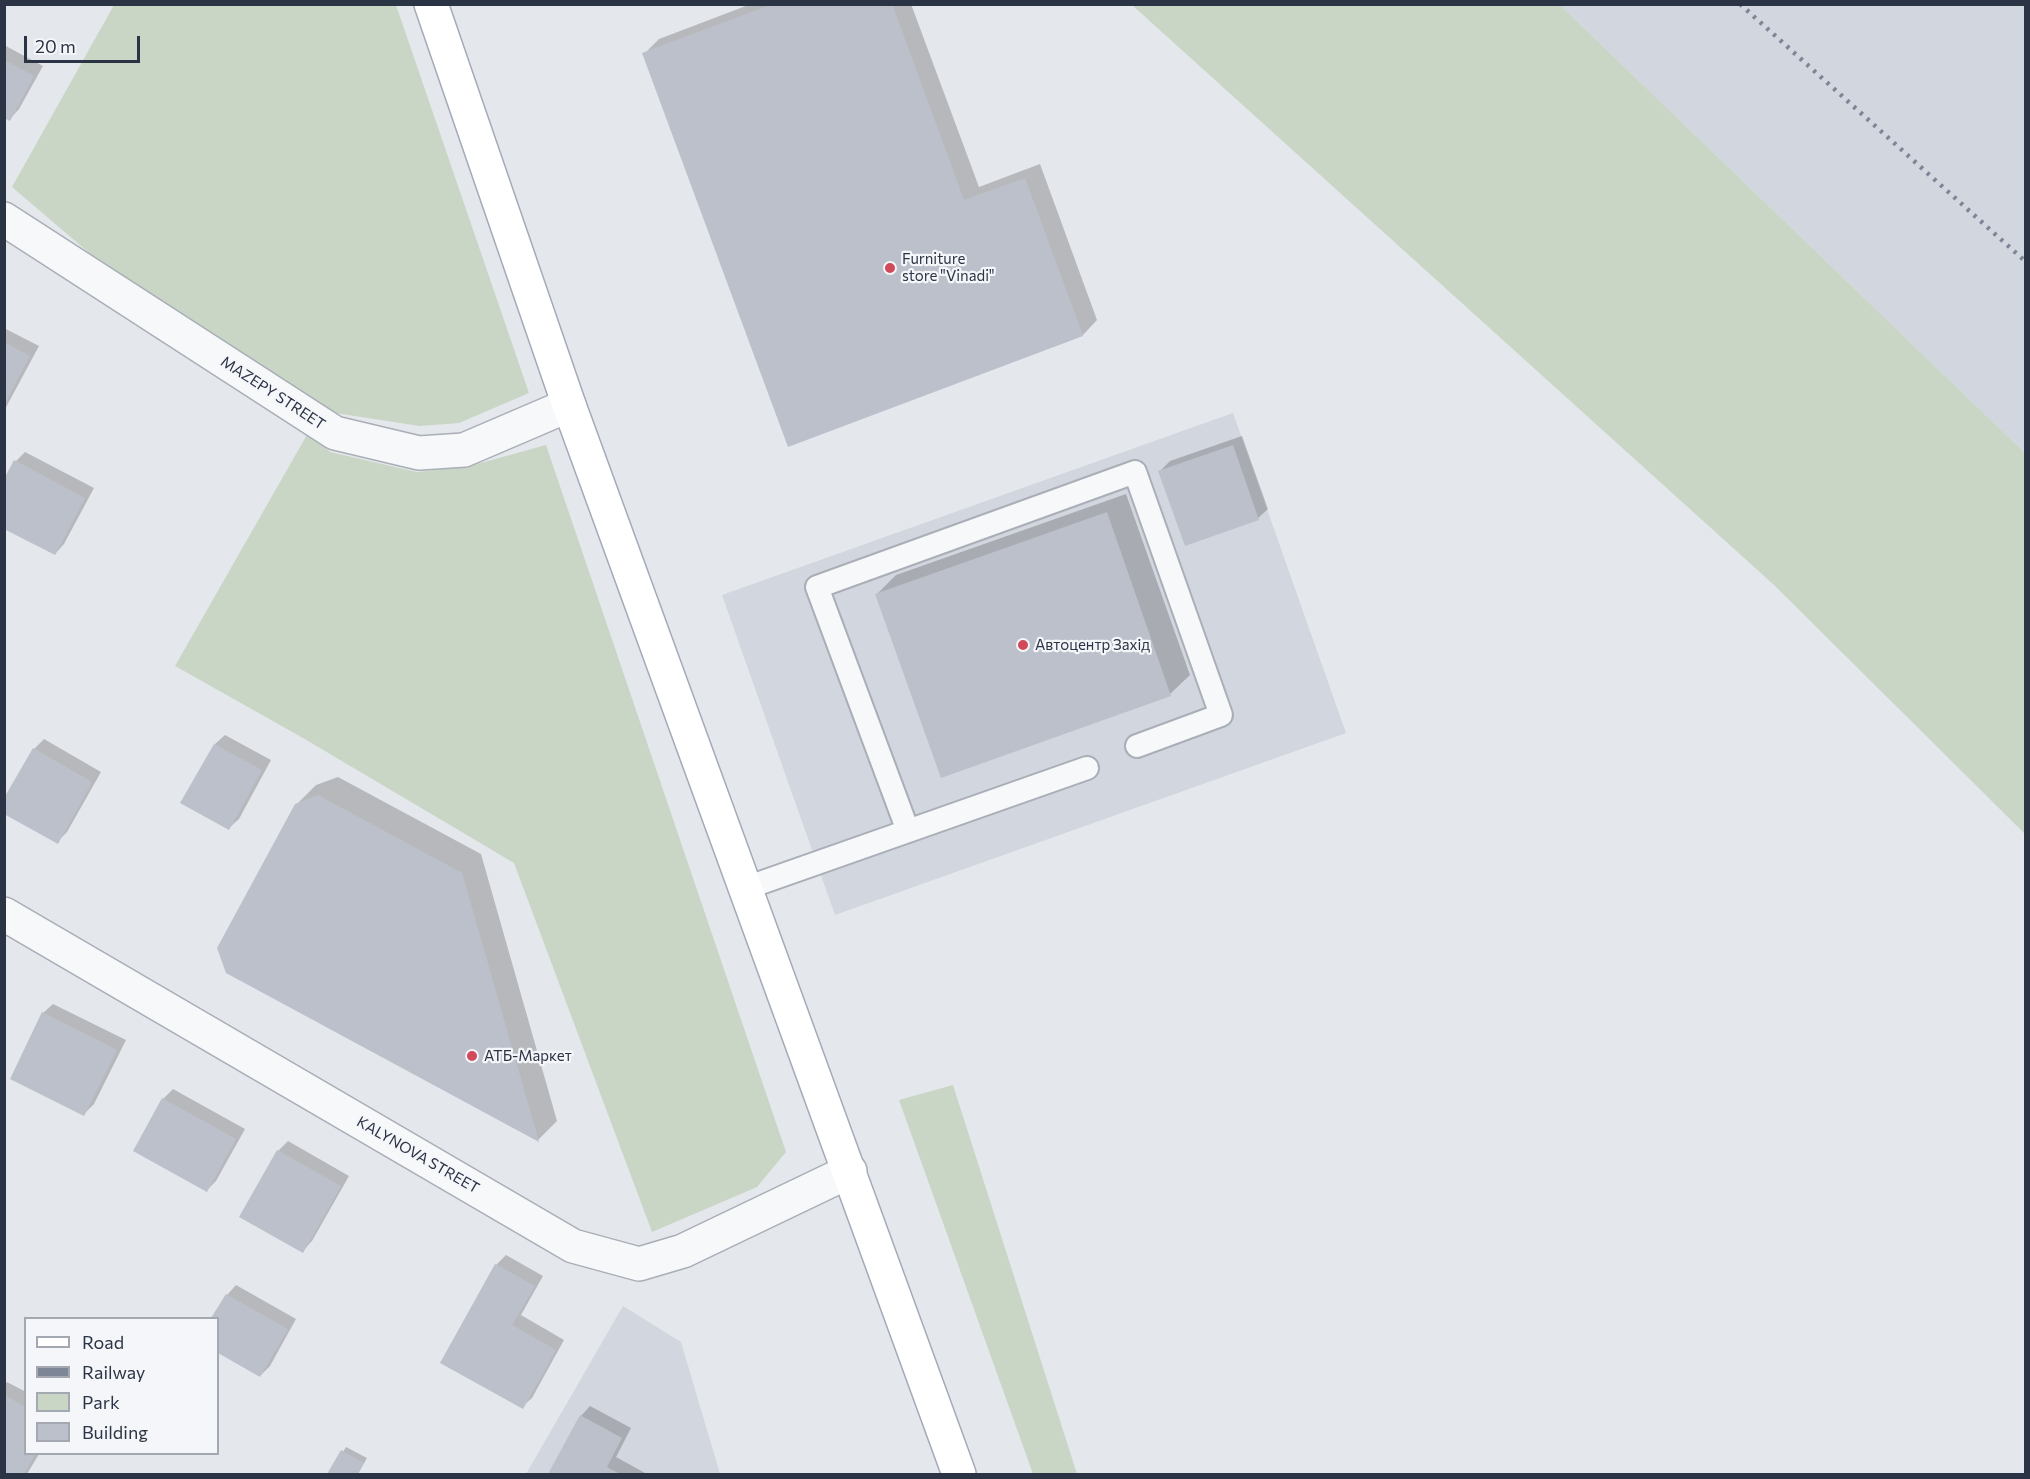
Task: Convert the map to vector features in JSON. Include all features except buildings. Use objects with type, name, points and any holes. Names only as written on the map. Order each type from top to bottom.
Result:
[{"type":"main road","points":[[431,4],[569,405],[959,1474]]},
{"type":"street","name":"MAZEPY STREET","points":[[4,219],[335,433],[418,453],[465,450],[569,405]]},
{"type":"street","name":"KALYNOVA STREET","points":[[4,914],[573,1246],[639,1264],[683,1251],[850,1172]]},
{"type":"lane","points":[[908,831],[817,587],[1135,472],[1221,715],[1137,746]]},
{"type":"lane","points":[[746,888],[1087,768]]},
{"type":"shaded area","points":[[1560,5],[2025,5],[2025,453]]},
{"type":"shaded area","points":[[1233,413],[1346,733],[835,915],[722,595]]},
{"type":"shaded area","points":[[623,1306],[681,1342],[720,1474],[526,1474]]},
{"type":"green space","points":[[114,5],[396,5],[529,393],[459,423],[420,426],[335,413],[101,263],[12,187]]},
{"type":"green space","points":[[1132,5],[1560,5],[2025,453],[2025,834],[1774,585]]},
{"type":"green space","points":[[308,433],[330,452],[417,472],[470,466],[546,445],[786,1152],[757,1187],[652,1232],[514,863],[303,738],[175,666]]},
{"type":"green space","points":[[953,1085],[1077,1474],[1033,1474],[899,1100]]},
{"type":"railway","points":[[1740,4],[2026,262]]},
{"type":"place","name":"Furniture store \"Vinadi\"","points":[[890,268]]},
{"type":"place","name":"Автоцентр Захід","points":[[1023,645]]},
{"type":"place","name":"АТБ-Маркет","points":[[472,1056]]}]
